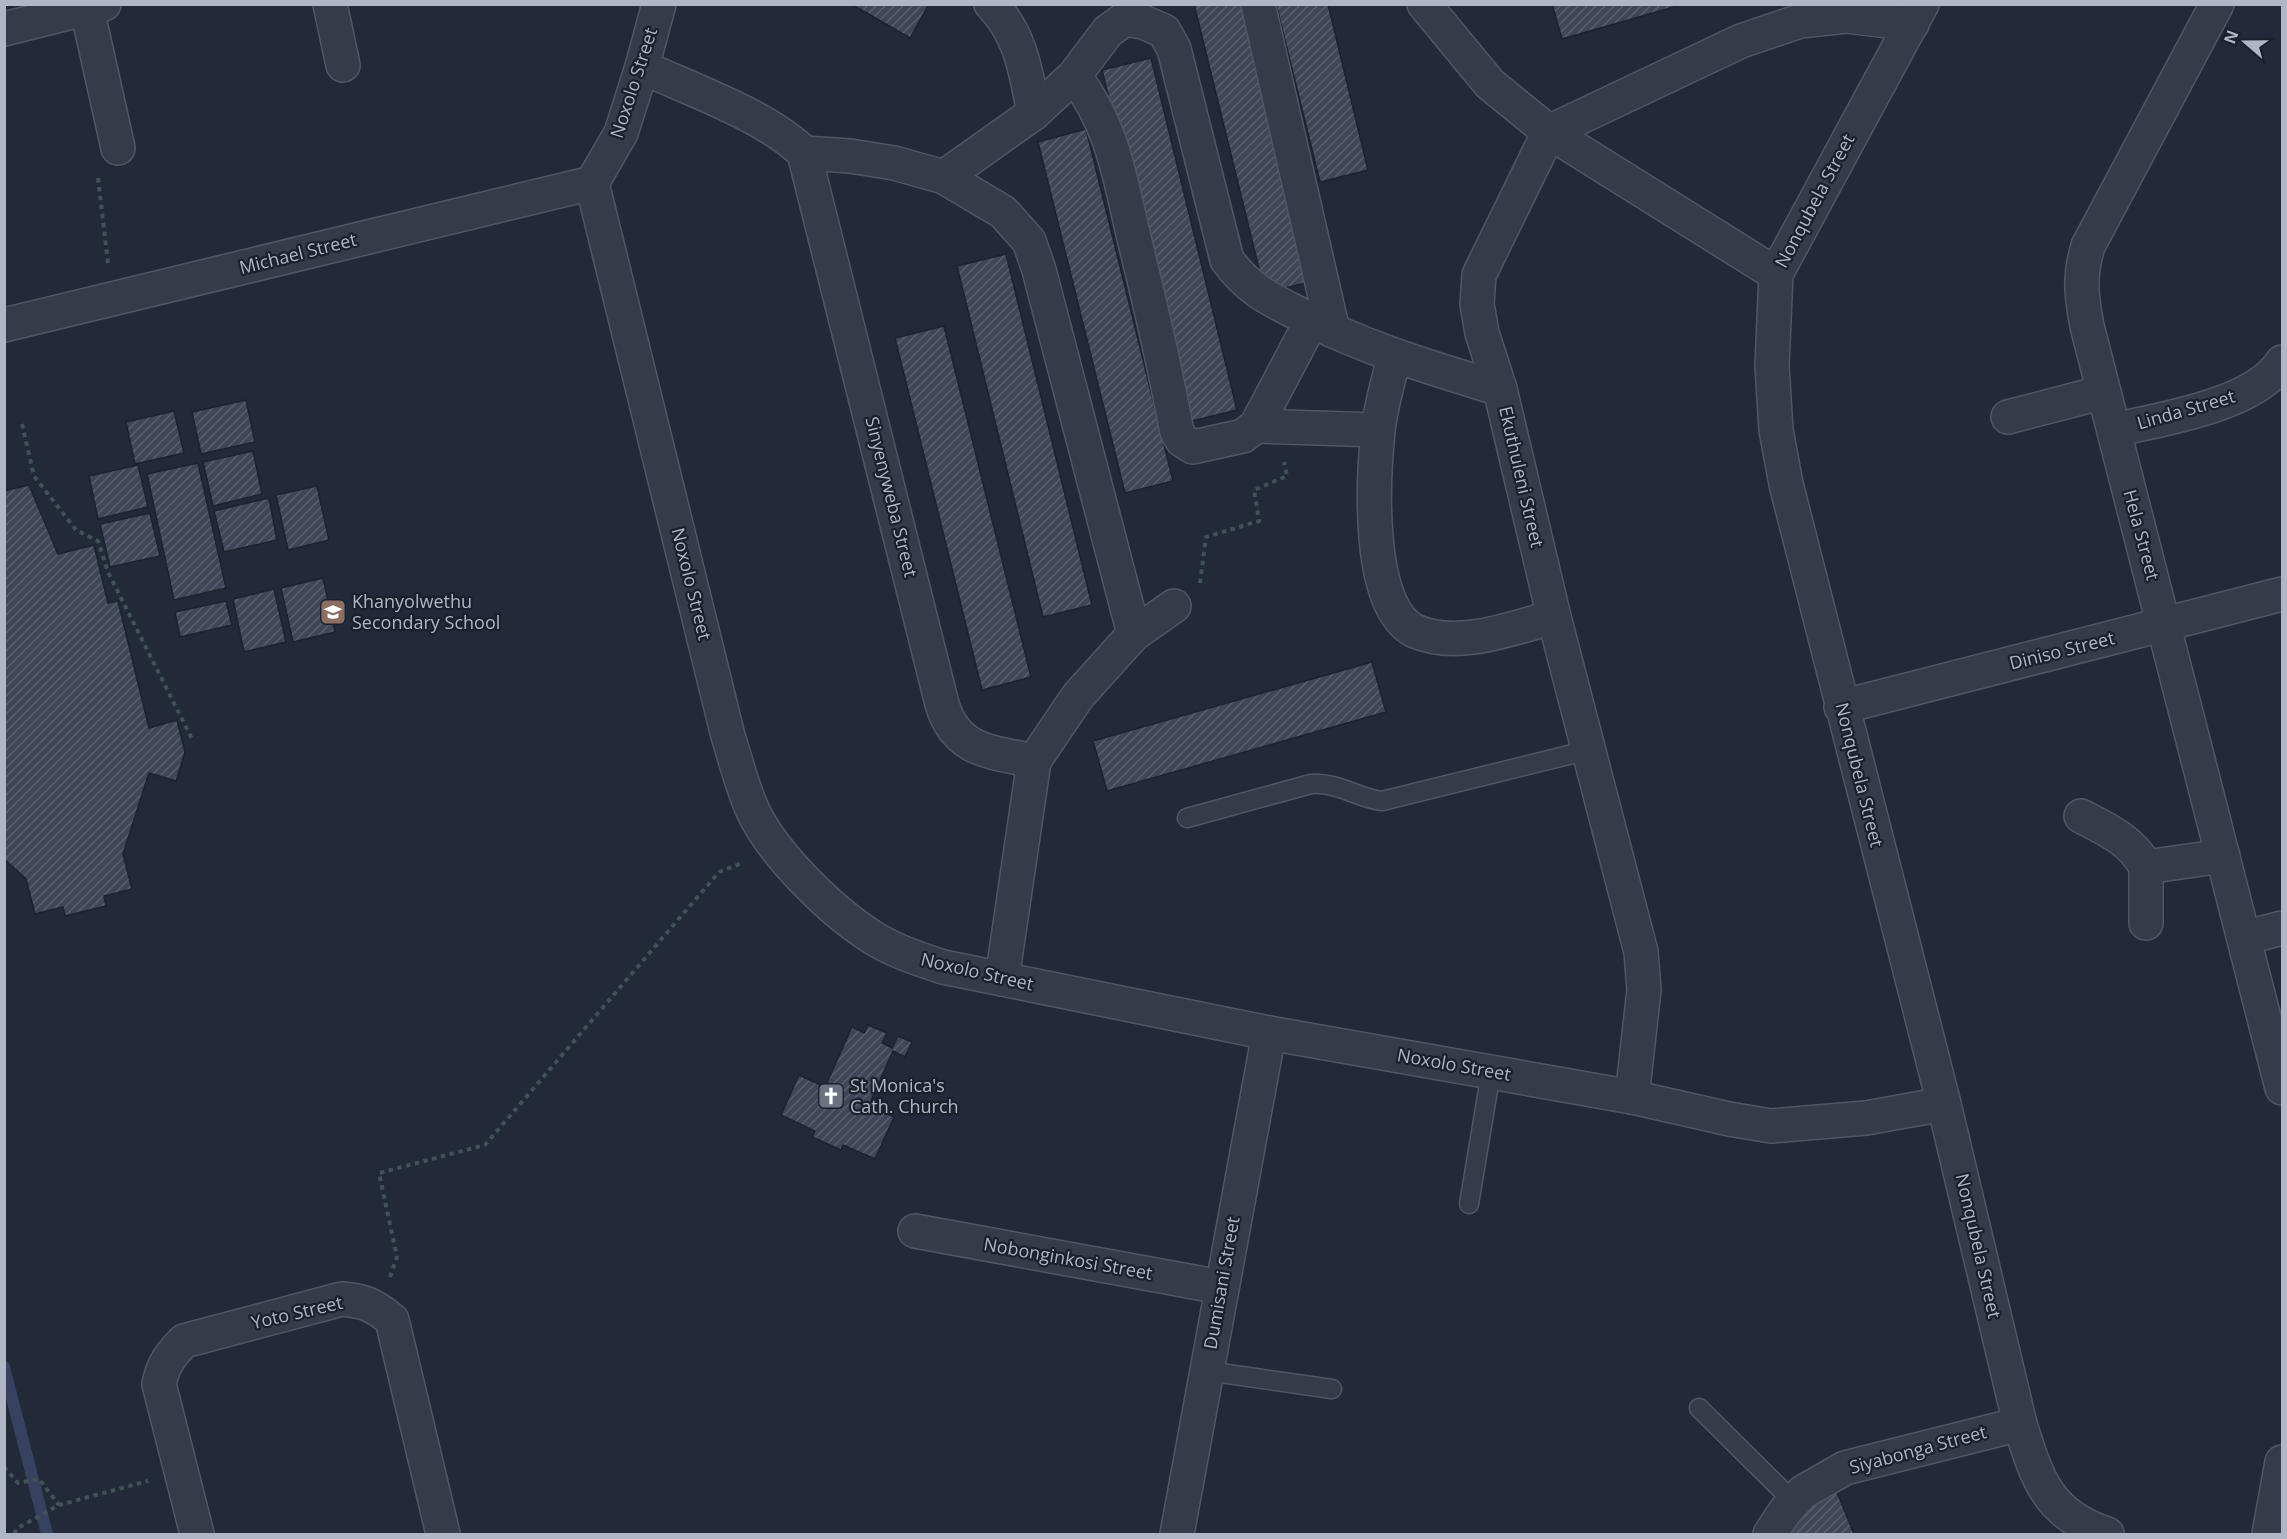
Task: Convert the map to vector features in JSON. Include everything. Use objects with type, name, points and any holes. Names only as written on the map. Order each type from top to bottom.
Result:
[{"type":"street","points":[[330,4],[343,65]]},
{"type":"street","name":"Noxolo Street","points":[[659,4],[621,133],[592,183],[728,736],[753,812],[776,849],[828,902],[871,936],[909,956],[943,967],[1269,1033],[1632,1097],[1729,1119],[1771,1126],[1866,1118],[1944,1104]]},
{"type":"street","points":[[991,4],[1006,20],[1017,42],[1034,112]]},
{"type":"street","points":[[1258,4],[1322,325],[1266,426]]},
{"type":"street","name":"Hela Street","points":[[2217,4],[2088,246],[2082,267],[2081,292],[2087,326],[2283,1088]]},
{"type":"street","points":[[4,29],[96,7],[118,148]]},
{"type":"street","points":[[1432,7],[1490,84],[1549,132],[1776,274]]},
{"type":"street","points":[[1549,132],[1741,41],[1800,21],[1846,16],[1917,14]]},
{"type":"street","name":"Nonqubela Street","points":[[1917,14],[1776,274],[1772,366],[1776,430],[1786,484],[1944,1104],[2020,1424],[2034,1469],[2052,1499],[2067,1515],[2090,1529],[2107,1534]]},
{"type":"street","points":[[944,177],[1034,112],[1074,76],[1108,31],[1125,19],[1143,22],[1164,31],[1174,49],[1227,260],[1241,278],[1262,295],[1322,325],[1394,356],[1500,389]]},
{"type":"street","points":[[642,67],[763,124],[790,139],[804,153],[850,156],[894,163],[944,177],[1004,212],[1029,241],[1039,270],[1134,634]]},
{"type":"street","points":[[1074,76],[1090,96],[1102,118],[1113,150],[1161,348],[1177,432],[1182,440],[1193,447],[1243,436],[1266,426],[1378,430]]},
{"type":"street","name":"Ekuthuleni Street","points":[[1549,132],[1479,275],[1477,304],[1482,333],[1500,389],[1554,617],[1641,952],[1644,990],[1632,1097]]},
{"type":"street","name":"Sinyenyweba Street","points":[[804,153],[946,719],[957,735],[972,745],[995,753],[1034,760]]},
{"type":"street","name":"Michael Street","points":[[5,325],[592,183]]},
{"type":"street","points":[[1394,356],[1378,430],[1374,528],[1386,589],[1395,610],[1403,623],[1416,631],[1441,638],[1477,637],[1554,617]]},
{"type":"street","name":"Linda Street","points":[[2114,430],[2196,410],[2245,394],[2278,369],[2283,362]]},
{"type":"street","points":[[2008,417],[2104,392]]},
{"type":"street","name":"Diniso Street","points":[[1841,707],[2283,594]]},
{"type":"street","points":[[1002,979],[1034,760],[1078,696],[1134,634],[1174,606]]},
{"type":"street","points":[[2081,816],[2121,838],[2138,852],[2146,867],[2146,922]]},
{"type":"street","points":[[2146,867],[2223,856]]},
{"type":"street","points":[[2244,938],[2283,928]]},
{"type":"street","name":"Dumisani Street","points":[[1177,1534],[1269,1033]]},
{"type":"street","name":"Nobonginkosi Street","points":[[915,1231],[1221,1287]]},
{"type":"street","name":"Yoto Street","points":[[196,1534],[159,1384],[163,1367],[172,1353],[184,1341],[342,1299],[363,1301],[378,1309]]},
{"type":"street","points":[[378,1309],[392,1320],[443,1534]]},
{"type":"street","name":"Siyabonga Street","points":[[1770,1534],[1803,1492],[1845,1468],[2020,1424]]},
{"type":"street","points":[[2269,1534],[2283,1462]]},
{"type":"lane","points":[[1188,818],[1311,784],[1325,783],[1369,799],[1382,801],[1589,750]]},
{"type":"lane","points":[[1469,1204],[1491,1072]]},
{"type":"lane","points":[[1207,1371],[1332,1389]]},
{"type":"lane","points":[[1699,1408],[1794,1502]]},
{"type":"path","points":[[112,299],[96,161],[118,148]]},
{"type":"path","points":[[22,424],[34,476],[76,530],[98,541],[108,572],[193,741]]},
{"type":"path","points":[[1174,606],[1198,597],[1206,537],[1259,521],[1254,490],[1287,476],[1266,426]]},
{"type":"path","points":[[378,1309],[397,1257],[379,1173],[485,1145],[719,872],[776,849]]},
{"type":"path","points":[[4,1467],[18,1483],[39,1479],[59,1505]]},
{"type":"path","points":[[15,1534],[16,1529],[59,1505],[181,1472]]},
{"type":"building","points":[[851,4],[929,4],[910,38]]},
{"type":"building","points":[[1194,4],[1246,4],[1313,281],[1265,293]]},
{"type":"building","points":[[1276,4],[1328,4],[1368,170],[1320,182]]},
{"type":"building","points":[[1552,4],[1684,4],[1562,39]]},
{"type":"building","points":[[1151,58],[1237,410],[1188,422],[1102,70]]},
{"type":"building","points":[[1086,129],[1173,481],[1125,493],[1038,142]]},
{"type":"building","points":[[1006,254],[1092,605],[1043,617],[957,266]]},
{"type":"building","points":[[944,326],[1031,677],[982,690],[895,338]]},
{"type":"building","points":[[246,400],[255,442],[201,454],[192,412]]},
{"type":"building","points":[[174,411],[184,453],[135,464],[126,422]]},
{"type":"building","points":[[253,451],[262,494],[213,506],[203,462]]},
{"type":"building","points":[[198,463],[226,588],[174,600],[147,474]]},
{"type":"building","points":[[138,465],[148,507],[98,519],[89,476]]},
{"type":"building","points":[[29,485],[58,554],[94,545],[108,603],[118,601],[149,728],[177,720],[185,752],[176,781],[149,773],[123,854],[132,889],[104,896],[106,906],[65,916],[63,907],[35,914],[26,879],[4,859],[4,491]]},
{"type":"building","points":[[317,486],[329,540],[288,550],[276,495]]},
{"type":"building","points":[[269,498],[277,540],[224,552],[214,511]]},
{"type":"building","points":[[150,513],[160,556],[110,567],[100,524]]},
{"type":"building","points":[[323,578],[335,632],[293,642],[281,588]]},
{"type":"building","points":[[274,589],[286,642],[244,652],[233,599]]},
{"type":"building","points":[[226,601],[232,625],[180,637],[175,612]]},
{"type":"building","points":[[1372,662],[1386,712],[1107,791],[1093,741]]},
{"type":"building","name":"St Monica's Cath. Church","points":[[868,1025],[887,1033],[882,1043],[892,1048],[898,1036],[912,1042],[905,1057],[893,1051],[869,1105],[894,1117],[875,1159],[843,1145],[841,1150],[812,1137],[815,1131],[781,1115],[799,1075],[825,1087],[852,1027],[864,1033]]},
{"type":"building","points":[[1835,1487],[1854,1534],[1780,1534],[1796,1510]]},
{"type":"waterway","points":[[4,1367],[47,1534]]},
{"type":"place","name":"Khanyolwethu Secondary School","points":[[333,612]]},
{"type":"place","name":"St Monica's Cath. Church","points":[[831,1096]]}]
